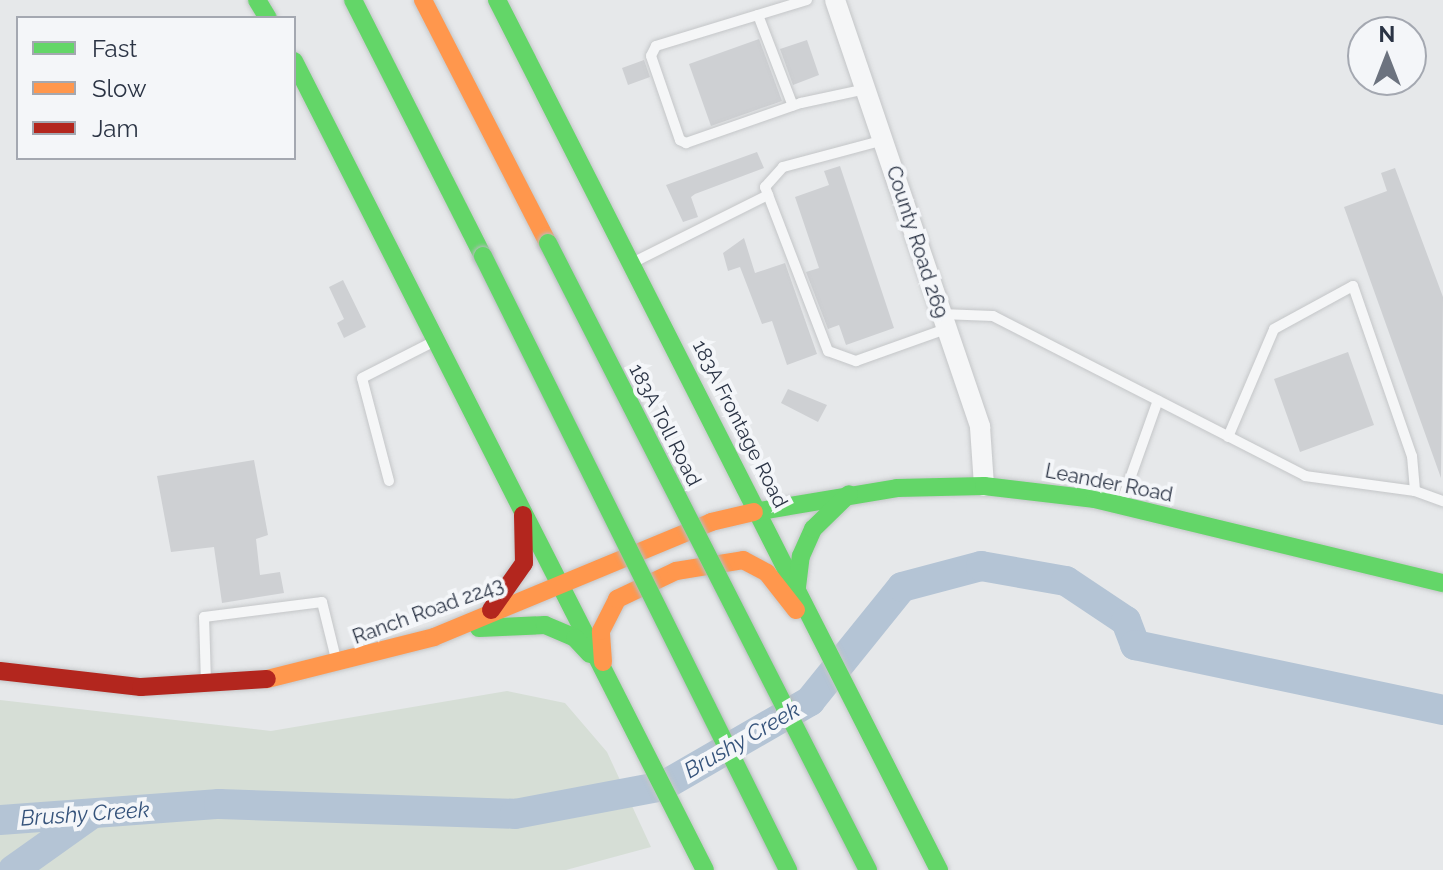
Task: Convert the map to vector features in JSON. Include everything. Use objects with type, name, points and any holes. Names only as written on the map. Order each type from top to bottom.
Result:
[{"type":"main road","points":[[353,0],[788,870]]},
{"type":"main road","name":"183A Toll Road","points":[[423,0],[868,870]]},
{"type":"main road","name":"183A Frontage Road","points":[[497,0],[761,511],[796,594]]},
{"type":"main road","points":[[296,65],[515,488],[702,864]]},
{"type":"main road","name":"Leander Road","points":[[761,511],[850,493],[984,486],[1121,505],[1443,583]]},
{"type":"main road","points":[[486,615],[514,584],[524,563],[526,529],[515,488]]},
{"type":"main road","points":[[796,594],[813,529],[850,493]]},
{"type":"main road","name":"Ranch Road 2243","points":[[0,671],[141,687],[206,684],[338,665],[443,633],[698,527],[761,511]]},
{"type":"main road","points":[[604,670],[601,631],[617,599],[676,571],[743,560],[767,573],[796,594],[827,648],[939,870]]},
{"type":"main road","points":[[443,633],[545,625],[575,638],[604,670]]},
{"type":"street","name":"County Road 269","points":[[835,0],[980,427],[984,486]]},
{"type":"lane","points":[[807,0],[777,4],[758,15],[656,46],[651,56],[680,140],[686,143],[793,106],[866,89]]},
{"type":"lane","points":[[758,15],[793,106]]},
{"type":"lane","points":[[884,140],[783,167],[765,187],[828,351],[856,361],[944,322],[993,316],[1305,476],[1415,491],[1443,501]]},
{"type":"lane","points":[[632,263],[768,195]]},
{"type":"lane","points":[[1228,437],[1274,329],[1345,286],[1353,286],[1412,456],[1415,491]]},
{"type":"lane","points":[[389,481],[362,378],[438,339]]},
{"type":"lane","points":[[1121,505],[1158,400]]},
{"type":"lane","points":[[206,684],[204,617],[322,602],[338,665]]},
{"type":"shaded area","points":[[507,691],[565,703],[607,752],[651,847],[566,870],[0,870],[0,700],[271,731]]},
{"type":"building","points":[[759,39],[782,101],[711,126],[689,64]]},
{"type":"building","points":[[807,40],[819,75],[793,85],[780,49]]},
{"type":"building","points":[[644,60],[650,77],[628,85],[622,68]]},
{"type":"building","points":[[757,152],[764,168],[695,194],[691,197],[698,217],[683,222],[666,185]]},
{"type":"building","points":[[840,166],[894,328],[846,345],[839,325],[828,329],[806,272],[819,268],[795,197],[829,185],[824,171]]},
{"type":"building","points":[[1395,168],[1443,297],[1441,478],[1344,207],[1387,191],[1381,173]]},
{"type":"building","points":[[744,238],[755,273],[785,263],[817,354],[787,365],[772,321],[762,324],[740,267],[728,271],[723,253]]},
{"type":"building","points":[[343,280],[366,327],[344,338],[337,323],[344,319],[329,287]]},
{"type":"building","points":[[1348,352],[1374,425],[1300,452],[1274,379]]},
{"type":"building","points":[[788,389],[827,405],[818,422],[781,403]]},
{"type":"building","points":[[254,460],[268,535],[256,539],[260,575],[280,572],[284,593],[222,603],[214,547],[171,552],[157,476]]},
{"type":"waterway","name":"Brushy Creek","points":[[0,820],[219,804],[515,814],[663,786],[810,701],[902,587],[981,566],[1066,581],[1126,621],[1135,645],[1443,710]]},
{"type":"waterway","points":[[13,870],[89,816]]},
{"type":"traffic: fast","points":[[257,0],[267,16]]},
{"type":"traffic: fast","points":[[353,0],[483,256]]},
{"type":"traffic: fast","points":[[497,0],[939,870]]},
{"type":"traffic: fast","points":[[296,65],[705,870]]},
{"type":"traffic: fast","points":[[548,243],[868,870]]},
{"type":"traffic: fast","points":[[483,256],[788,870]]},
{"type":"traffic: fast","points":[[754,512],[897,488],[984,486],[1095,499],[1443,583]]},
{"type":"traffic: fast","points":[[797,587],[801,556],[813,529],[849,494]]},
{"type":"traffic: fast","points":[[479,628],[545,625],[575,638],[590,654]]},
{"type":"traffic: slow","points":[[423,0],[548,243]]},
{"type":"traffic: slow","points":[[267,679],[434,637],[711,522],[754,512]]},
{"type":"traffic: slow","points":[[603,662],[601,631],[617,599],[676,571],[743,560],[767,573],[796,610]]},
{"type":"traffic: jam","points":[[491,610],[524,563],[523,515]]},
{"type":"traffic: jam","points":[[0,671],[141,687],[267,679]]}]
